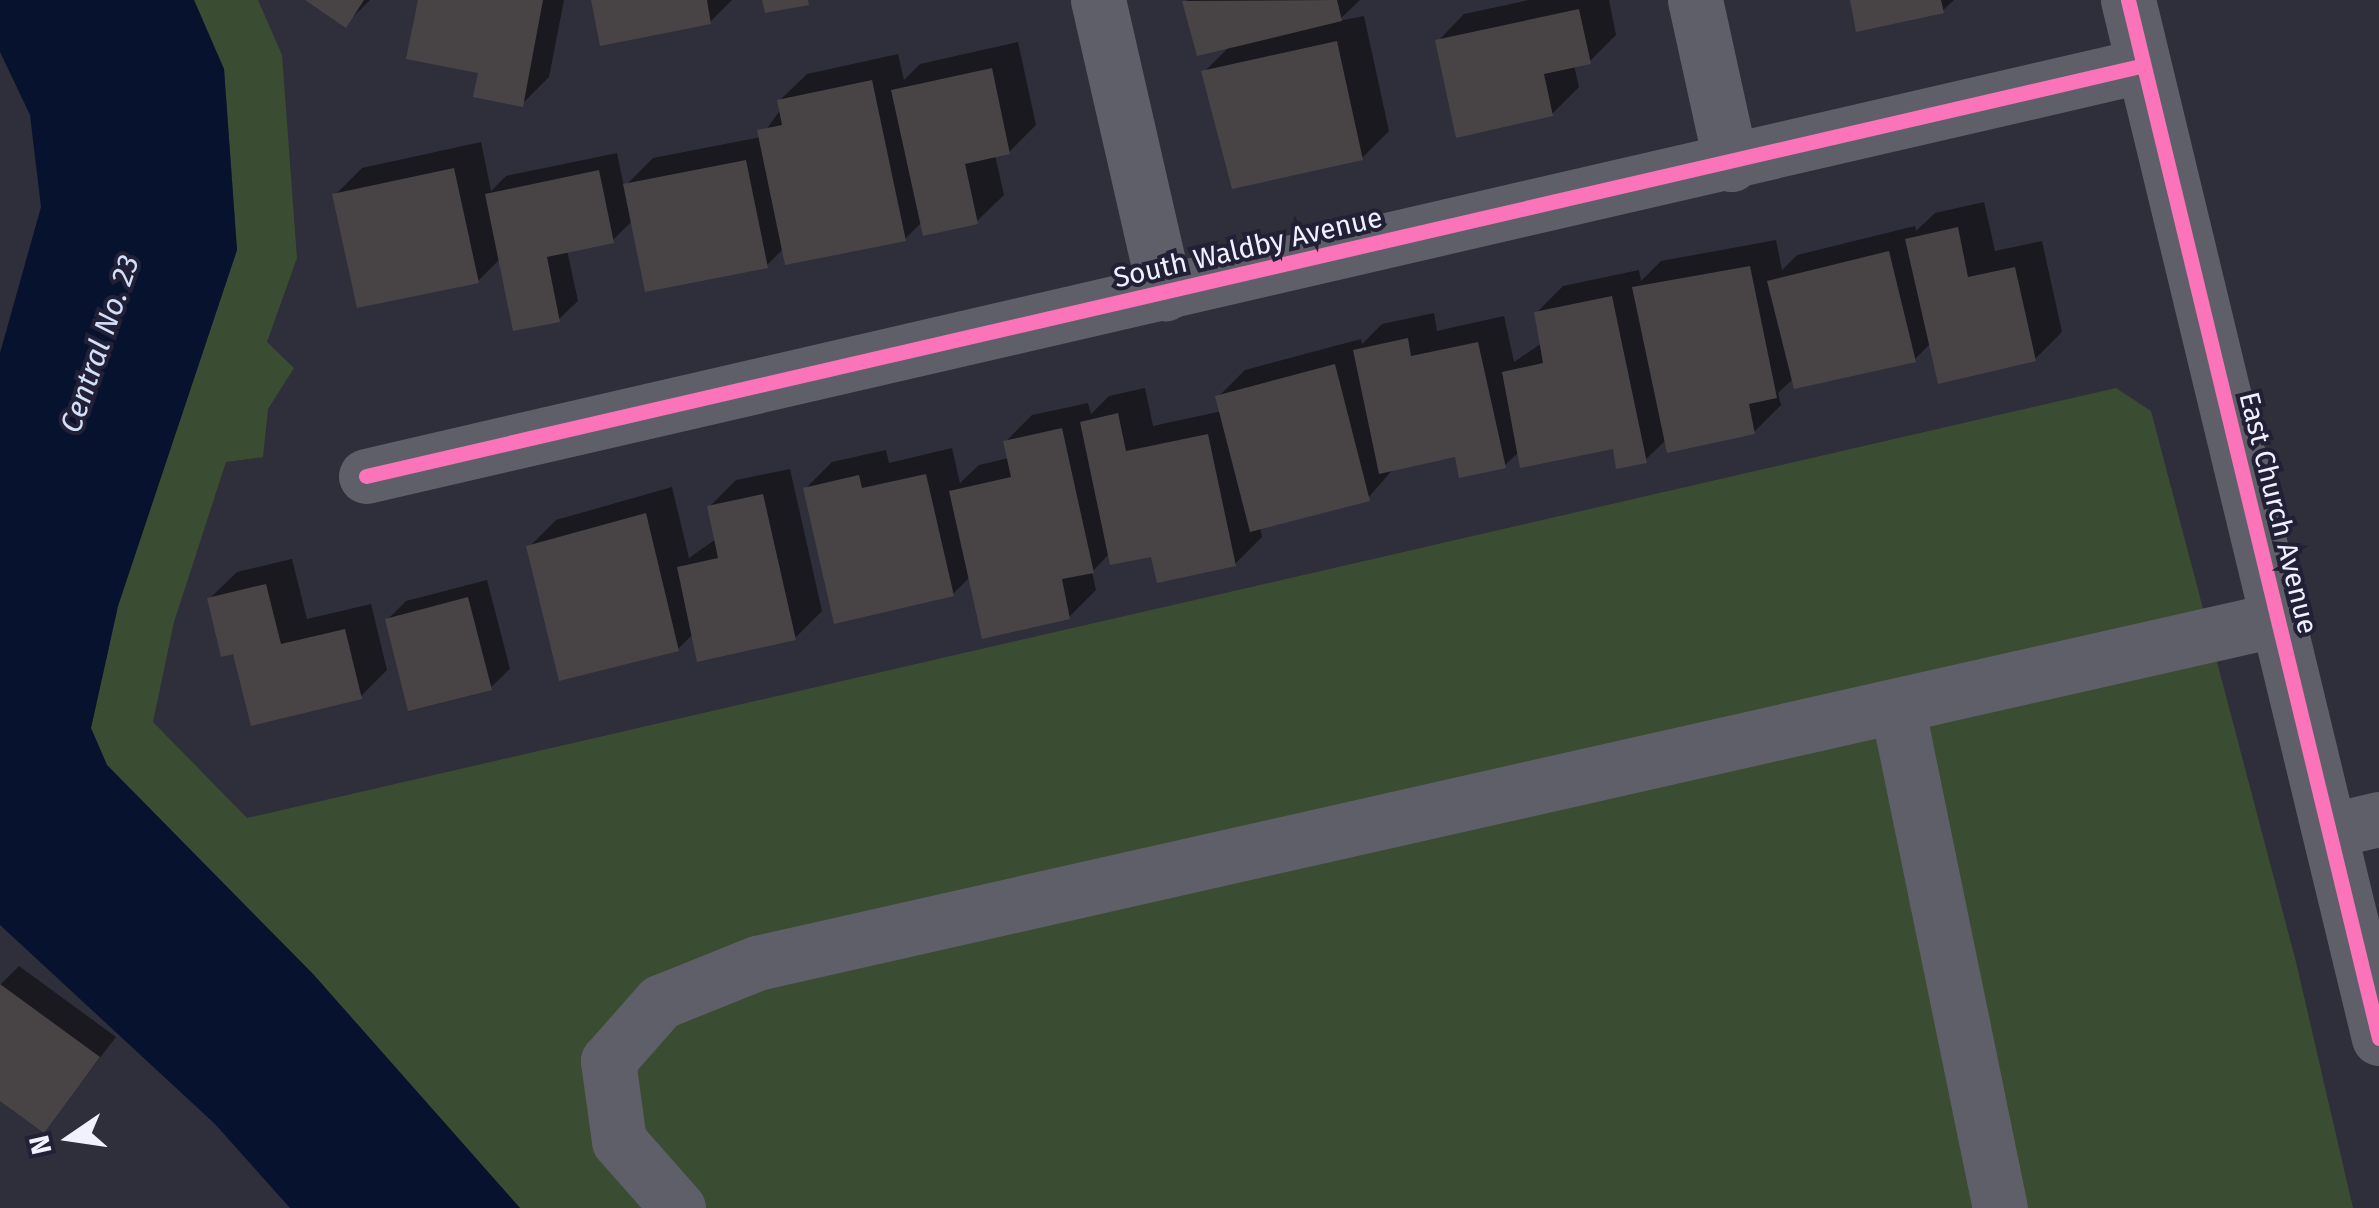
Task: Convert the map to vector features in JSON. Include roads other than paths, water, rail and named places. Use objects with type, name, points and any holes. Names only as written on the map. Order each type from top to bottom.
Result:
[{"type":"street","points":[[1098,0],[1165,293]]},
{"type":"street","points":[[1696,0],[1731,164]]},
{"type":"street","name":"East Church Avenue","points":[[2128,0],[2140,66],[2278,619],[2355,825],[2379,1038]]},
{"type":"street","name":"South Waldby Avenue","points":[[366,476],[1731,164],[2140,66]]},
{"type":"street","points":[[678,1208],[620,1142],[608,1060],[660,1002],[757,963],[2278,619]]},
{"type":"street","points":[[1897,706],[2000,1208]]},
{"type":"water","name":"Central No. 23","points":[[0,0],[194,0],[224,69],[237,250],[118,606],[91,728],[107,765],[313,974],[520,1208],[290,1208],[215,1124],[0,925],[0,353],[41,207],[30,115],[0,52]]}]
